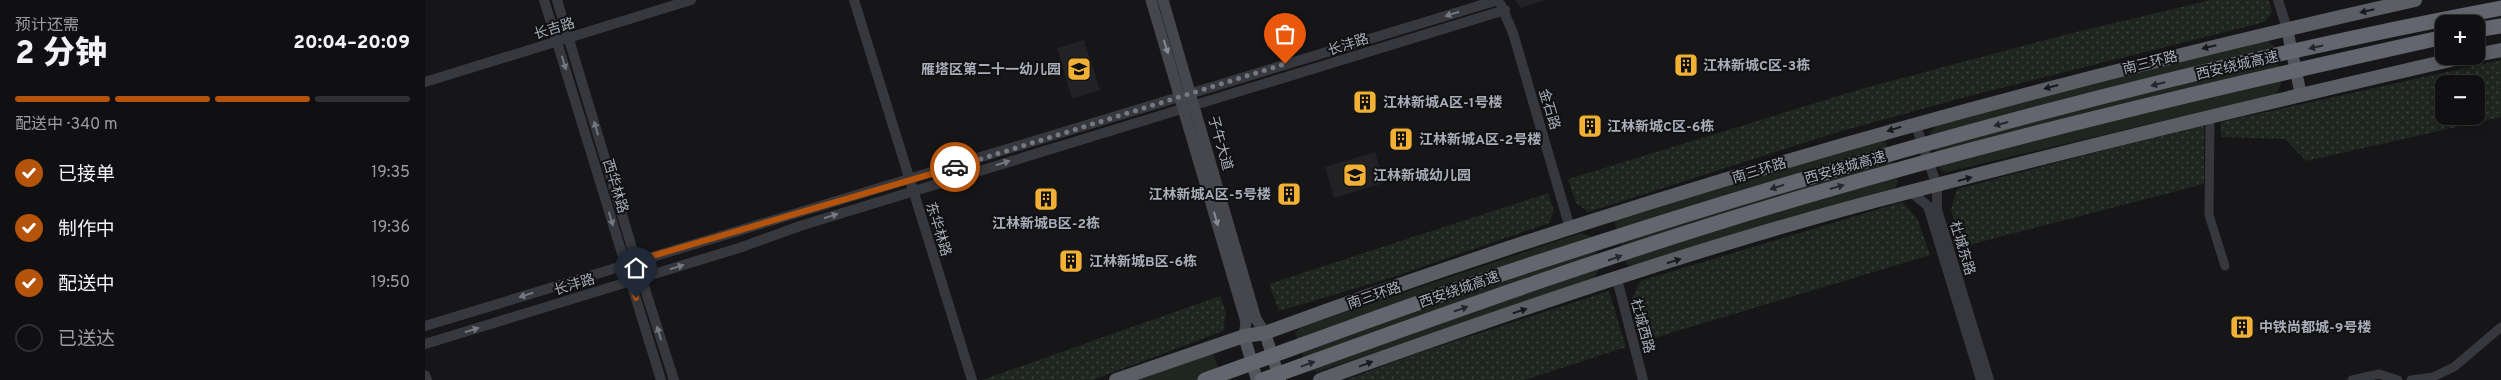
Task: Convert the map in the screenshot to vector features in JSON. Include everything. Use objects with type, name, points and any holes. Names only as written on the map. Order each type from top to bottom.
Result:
[{"type":"highway","name":"南三环路","points":[[1116,380],[1244,336],[1265,333],[1570,228],[1915,123],[2157,60],[2415,0]]},
{"type":"highway","name":"西安绕城高速","points":[[1205,380],[1498,276],[1851,164],[2028,116],[2252,61],[2501,8]]},
{"type":"highway","points":[[2485,29],[2501,26]]},
{"type":"highway","name":"西安绕城高速","points":[[1262,380],[1438,317],[1812,194],[2043,130],[2263,77],[2435,39]]},
{"type":"highway","points":[[2485,53],[2501,50]]},
{"type":"highway","points":[[1320,380],[1429,341],[1617,279],[1910,191],[1937,186],[2211,116],[2435,64]]},
{"type":"main road","name":"子午大道","points":[[1151,0],[1186,95],[1256,319],[1265,333],[1280,380]]},
{"type":"main road","name":"子午大道","points":[[1163,0],[1186,95]]},
{"type":"main road","points":[[2287,29],[2301,95]]},
{"type":"main road","name":"子午大道","points":[[1190,108],[1246,322],[1244,336],[1257,380]]},
{"type":"street","name":"西华林路","points":[[545,0],[631,263],[642,278],[674,380]]},
{"type":"street","name":"西华林路","points":[[557,0],[569,37],[631,263],[631,281],[661,380]]},
{"type":"street","name":"长吉路","points":[[425,82],[691,0]]},
{"type":"street","name":"东华林路","points":[[854,0],[972,380]]},
{"type":"street","name":"长沣路","points":[[425,344],[642,278],[1186,95],[1498,0]]},
{"type":"street","name":"金石路","points":[[1498,0],[1505,10],[1570,228]]},
{"type":"street","points":[[2278,0],[2287,29]]},
{"type":"street","name":"长沣路","points":[[425,326],[631,263],[1190,108],[1505,10]]},
{"type":"street","points":[[2211,116],[2209,215],[2225,266]]},
{"type":"street","name":"杜城东路","points":[[1915,123],[1937,186],[1937,210],[1989,380]]},
{"type":"street","name":"杜城东路","points":[[1910,191],[1928,206],[1981,380]]},
{"type":"street","name":"杜城西路","points":[[1617,279],[1643,380]]},
{"type":"street","points":[[2411,380],[2433,377],[2454,368],[2501,327]]},
{"type":"street","points":[[2352,380],[2379,374],[2398,380]]},
{"type":"street","points":[[425,375],[427,380]]},
{"type":"shaded area","points":[[1515,0],[1546,0],[1521,8]]},
{"type":"shaded area","points":[[2211,0],[2269,0],[2272,12],[2265,22],[1977,94],[1838,132],[1588,212],[1576,203],[1568,179],[1861,89],[2072,33]]},
{"type":"shaded area","name":"雁塔区第二十一幼儿园","points":[[1084,40],[1100,90],[1072,99],[1057,48]]},
{"type":"shaded area","points":[[2266,40],[2276,47],[2281,84],[2276,94],[1947,172],[1940,170],[1930,132],[1940,123]]},
{"type":"shaded area","points":[[2501,60],[2501,117],[2485,121],[2485,75],[2435,75],[2435,125],[2466,125],[2306,161],[2285,139],[2221,137],[2221,122]]},
{"type":"shaded area","points":[[2204,124],[2204,184],[1961,247],[1951,209],[1957,189]]},
{"type":"shaded area","points":[[1885,138],[1898,182],[1895,188],[1634,266],[1627,265],[1614,220]]},
{"type":"shaded area","name":"江林新城幼儿园","points":[[1375,152],[1384,183],[1334,198],[1325,167]]},
{"type":"shaded area","points":[[1548,193],[1554,211],[1549,223],[1393,277],[1279,311],[1269,284]]},
{"type":"shaded area","points":[[1902,202],[1917,218],[1930,255],[1644,341],[1632,299],[1640,281]]},
{"type":"shaded area","points":[[1581,233],[1591,236],[1601,267],[1593,279],[1317,372],[1307,368],[1295,333],[1301,327]]},
{"type":"shaded area","points":[[1609,291],[1626,347],[1525,380],[1346,380],[1415,354]]},
{"type":"shaded area","points":[[1220,296],[1226,313],[1223,331],[1093,380],[982,380]]},
{"type":"shaded area","points":[[1213,353],[1223,380],[1131,380]]},
{"type":"way so far","points":[[955,167],[1285,64]]},
{"type":"place","name":"江林新城C区-3栋","points":[[1686,65]]},
{"type":"place","name":"雁塔区第二十一幼儿园","points":[[1079,69]]},
{"type":"place","name":"江林新城A区-1号楼","points":[[1365,102]]},
{"type":"place","name":"江林新城C区-6栋","points":[[1590,126]]},
{"type":"place","name":"江林新城A区-2号楼","points":[[1401,139]]},
{"type":"place","name":"江林新城幼儿园","points":[[1355,175]]},
{"type":"place","name":"江林新城A区-5号楼","points":[[1289,194]]},
{"type":"place","name":"江林新城B区-2栋","points":[[1046,199]]},
{"type":"place","name":"江林新城B区-6栋","points":[[1071,261]]},
{"type":"place","name":"中铁尚都城-9号楼","points":[[2242,327]]},
{"type":"route","points":[[636,298],[625,264],[955,167]]}]
